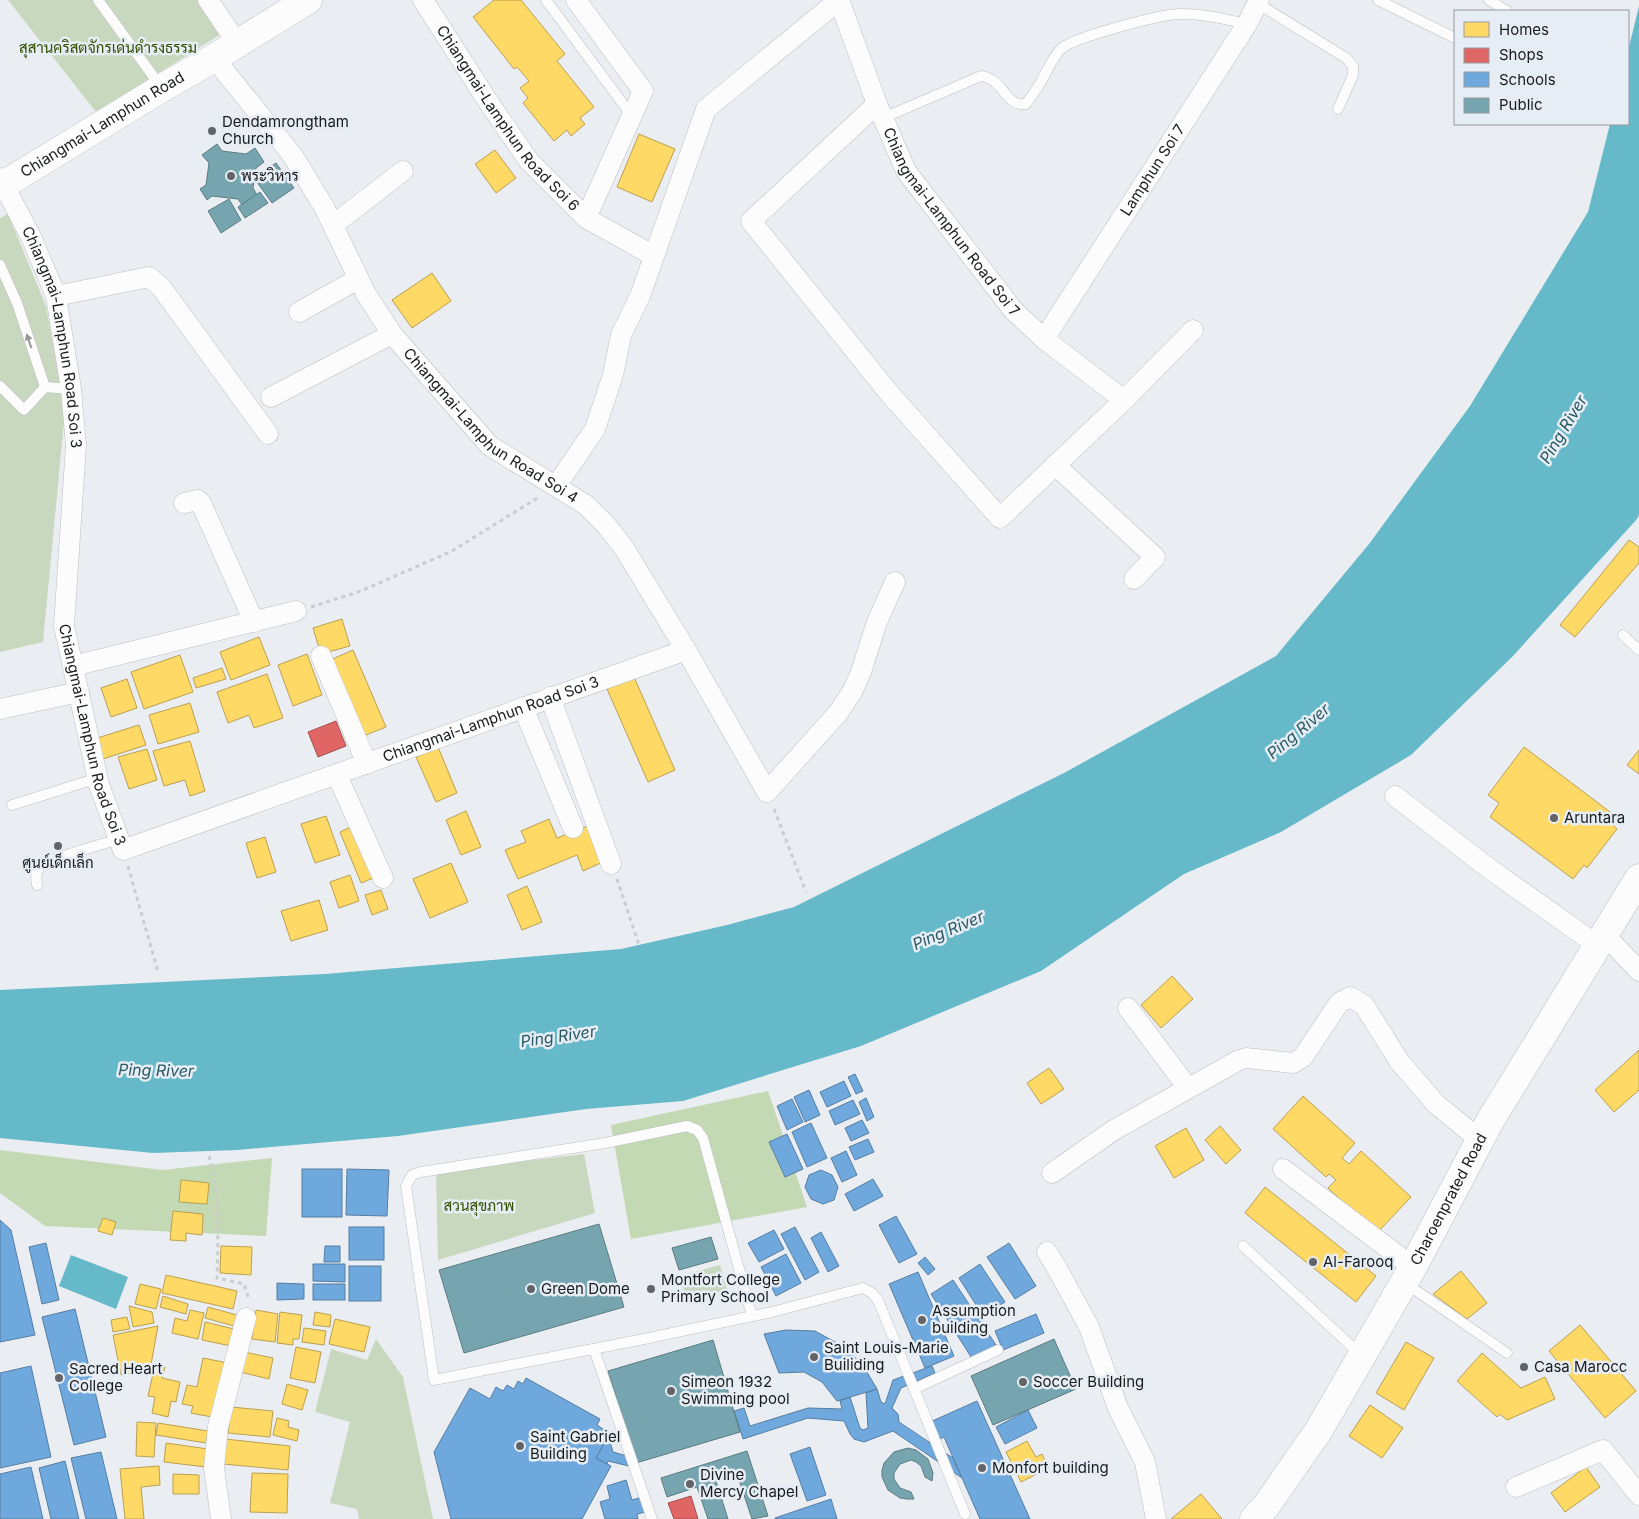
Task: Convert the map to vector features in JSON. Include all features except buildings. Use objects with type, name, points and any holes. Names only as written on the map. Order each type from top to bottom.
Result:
[{"type":"street","points":[[208,0],[237,43]]},
{"type":"street","name":"Chiangmai-Lamphun Road","points":[[1,183],[214,58],[308,0]]},
{"type":"street","name":"Chiangmai-Lamphun Road Soi 6","points":[[423,0],[529,161],[586,218],[643,91],[576,0]]},
{"type":"street","points":[[556,486],[595,429],[613,375],[621,335],[640,296],[706,109],[839,0]]},
{"type":"street","name":"Chiangmai-Lamphun Road Soi 7","points":[[839,0],[880,111],[906,171],[1013,310],[1044,339],[1124,400]]},
{"type":"street","name":"Lamphun Soi 7","points":[[1044,339],[1247,24],[1258,2]]},
{"type":"street","name":"Chiangmai-Lamphun Road Soi 4","points":[[214,58],[293,156],[324,207],[366,294],[392,334],[490,446],[586,505],[606,525],[624,548],[686,650],[767,792]]},
{"type":"street","points":[[880,111],[751,221],[889,393],[1000,518],[1124,400],[1193,330]]},
{"type":"street","points":[[333,226],[403,171]]},
{"type":"street","name":"Chiangmai-Lamphun Road Soi 3","points":[[1,183],[32,239],[56,296],[70,389],[76,445],[64,626],[98,778],[121,845],[367,764],[550,697],[686,650]]},
{"type":"street","points":[[586,218],[654,256]]},
{"type":"street","points":[[56,296],[149,277],[161,287],[268,434]]},
{"type":"street","points":[[299,312],[358,278]]},
{"type":"street","points":[[271,397],[392,334]]},
{"type":"street","points":[[1055,465],[1155,557],[1134,579]]},
{"type":"street","points":[[184,503],[198,500],[201,503],[254,622]]},
{"type":"street","points":[[767,792],[838,714],[852,692],[861,672],[877,622],[895,582]]},
{"type":"street","points":[[73,666],[296,611]]},
{"type":"street","points":[[321,656],[367,764]]},
{"type":"street","points":[[0,710],[79,692]]},
{"type":"street","points":[[550,697],[612,864]]},
{"type":"street","points":[[523,707],[573,828]]},
{"type":"street","points":[[337,774],[383,878]]},
{"type":"street","points":[[1395,796],[1487,867],[1600,940],[1639,971]]},
{"type":"street","name":"Charoenprated Road","points":[[1254,1519],[1266,1506],[1319,1430],[1409,1275],[1490,1121],[1639,878]]},
{"type":"street","points":[[1052,1173],[1114,1130],[1246,1058],[1293,1063],[1298,1061],[1303,1058],[1339,1003],[1350,997],[1364,1006],[1399,1061],[1436,1104],[1480,1140]]},
{"type":"street","points":[[1128,1008],[1188,1088]]},
{"type":"street","points":[[1282,1169],[1409,1275]]},
{"type":"street","points":[[1047,1252],[1089,1326],[1118,1408],[1145,1462],[1156,1519]]},
{"type":"street","points":[[221,1519],[214,1468],[218,1427],[246,1318]]},
{"type":"street","points":[[1516,1487],[1603,1450],[1639,1495]]},
{"type":"lane","points":[[98,0],[162,88]]},
{"type":"lane","points":[[546,0],[632,116]]},
{"type":"lane","points":[[1378,0],[1454,38]]},
{"type":"lane","points":[[1489,0],[1505,10]]},
{"type":"lane","points":[[1258,2],[1346,58],[1353,66],[1353,75],[1338,109]]},
{"type":"lane","points":[[880,111],[981,76],[990,77],[997,82],[1013,103],[1019,105],[1026,104],[1055,56],[1063,47],[1075,41],[1125,25],[1177,14],[1213,17],[1247,24]]},
{"type":"lane","points":[[0,265],[17,303],[45,387]]},
{"type":"lane","points":[[0,386],[24,410],[45,387]]},
{"type":"lane","points":[[45,387],[70,389]]},
{"type":"lane","points":[[1623,635],[1639,650]]},
{"type":"lane","points":[[12,805],[98,778]]},
{"type":"lane","points":[[37,885],[36,874],[40,867],[51,862],[121,845]]},
{"type":"lane","points":[[752,1316],[703,1138],[697,1130],[687,1126],[605,1143],[420,1172],[412,1175],[406,1186],[434,1380],[752,1316],[863,1288],[872,1293],[878,1300],[965,1514]]},
{"type":"lane","points":[[1243,1246],[1363,1356]]},
{"type":"lane","points":[[1409,1275],[1507,1353]]},
{"type":"lane","points":[[594,1349],[652,1519]]},
{"type":"lane","points":[[914,1389],[998,1350]]},
{"type":"path","points":[[296,611],[361,591],[452,551],[556,486]]},
{"type":"path","points":[[767,792],[806,892]]},
{"type":"path","points":[[121,845],[158,972]]},
{"type":"path","points":[[612,864],[639,945]]},
{"type":"path","points":[[209,1156],[213,1172],[218,1228],[217,1278],[244,1284],[249,1301],[246,1318]]},
{"type":"green space","name":"สุสานคริสตจักรเด่นดำรงธรรม","points":[[8,0],[204,0],[226,31],[96,112]]},
{"type":"green space","points":[[8,214],[46,306],[65,411],[43,642],[0,652],[0,218]]},
{"type":"green space","points":[[768,1091],[807,1207],[631,1239],[611,1125]]},
{"type":"green space","points":[[0,1150],[162,1170],[272,1158],[266,1236],[45,1226],[0,1193]]},
{"type":"green space","name":"สวนสุขภาพ","points":[[584,1154],[595,1213],[438,1260],[436,1172]]},
{"type":"green space","points":[[720,1265],[727,1290],[687,1301],[680,1276]]},
{"type":"green space","points":[[376,1339],[403,1377],[433,1519],[359,1519],[357,1509],[330,1503],[350,1422],[315,1412],[331,1349],[367,1360]]},
{"type":"water","name":"Ping River","points":[[1639,6],[1639,515],[1513,656],[1411,755],[1281,832],[1184,874],[1041,971],[861,1046],[683,1101],[586,1109],[398,1136],[237,1150],[153,1153],[0,1138],[0,990],[325,974],[621,949],[727,925],[794,907],[1064,773],[1276,656],[1369,544],[1470,406],[1588,212],[1610,125],[1629,125],[1629,47]]},
{"type":"water","points":[[71,1255],[128,1277],[116,1309],[59,1286]]},
{"type":"place","name":"Dendamrongtham Church","points":[[212,131]]},
{"type":"place","name":"พระวิหาร","points":[[231,176]]},
{"type":"place","name":"Aruntara","points":[[1554,818]]},
{"type":"place","name":"ศูนย์เด็กเล็ก","points":[[58,846]]},
{"type":"place","name":"Al-Farooq","points":[[1313,1262]]},
{"type":"place","name":"Green Dome","points":[[531,1289]]},
{"type":"place","name":"Montfort College Primary School","points":[[651,1289]]},
{"type":"place","name":"Assumption building","points":[[922,1320]]},
{"type":"place","name":"Saint Louis-Marie Builiding","points":[[814,1357]]},
{"type":"place","name":"Casa Marocc","points":[[1524,1367]]},
{"type":"place","name":"Sacred Heart College","points":[[59,1378]]},
{"type":"place","name":"Soccer Building","points":[[1023,1382]]},
{"type":"place","name":"Simeon 1932 Swimming pool","points":[[671,1391]]},
{"type":"place","name":"Saint Gabriel Building","points":[[520,1446]]},
{"type":"place","name":"Monfort building","points":[[982,1468]]},
{"type":"place","name":"Divine Mercy Chapel","points":[[690,1484]]}]
